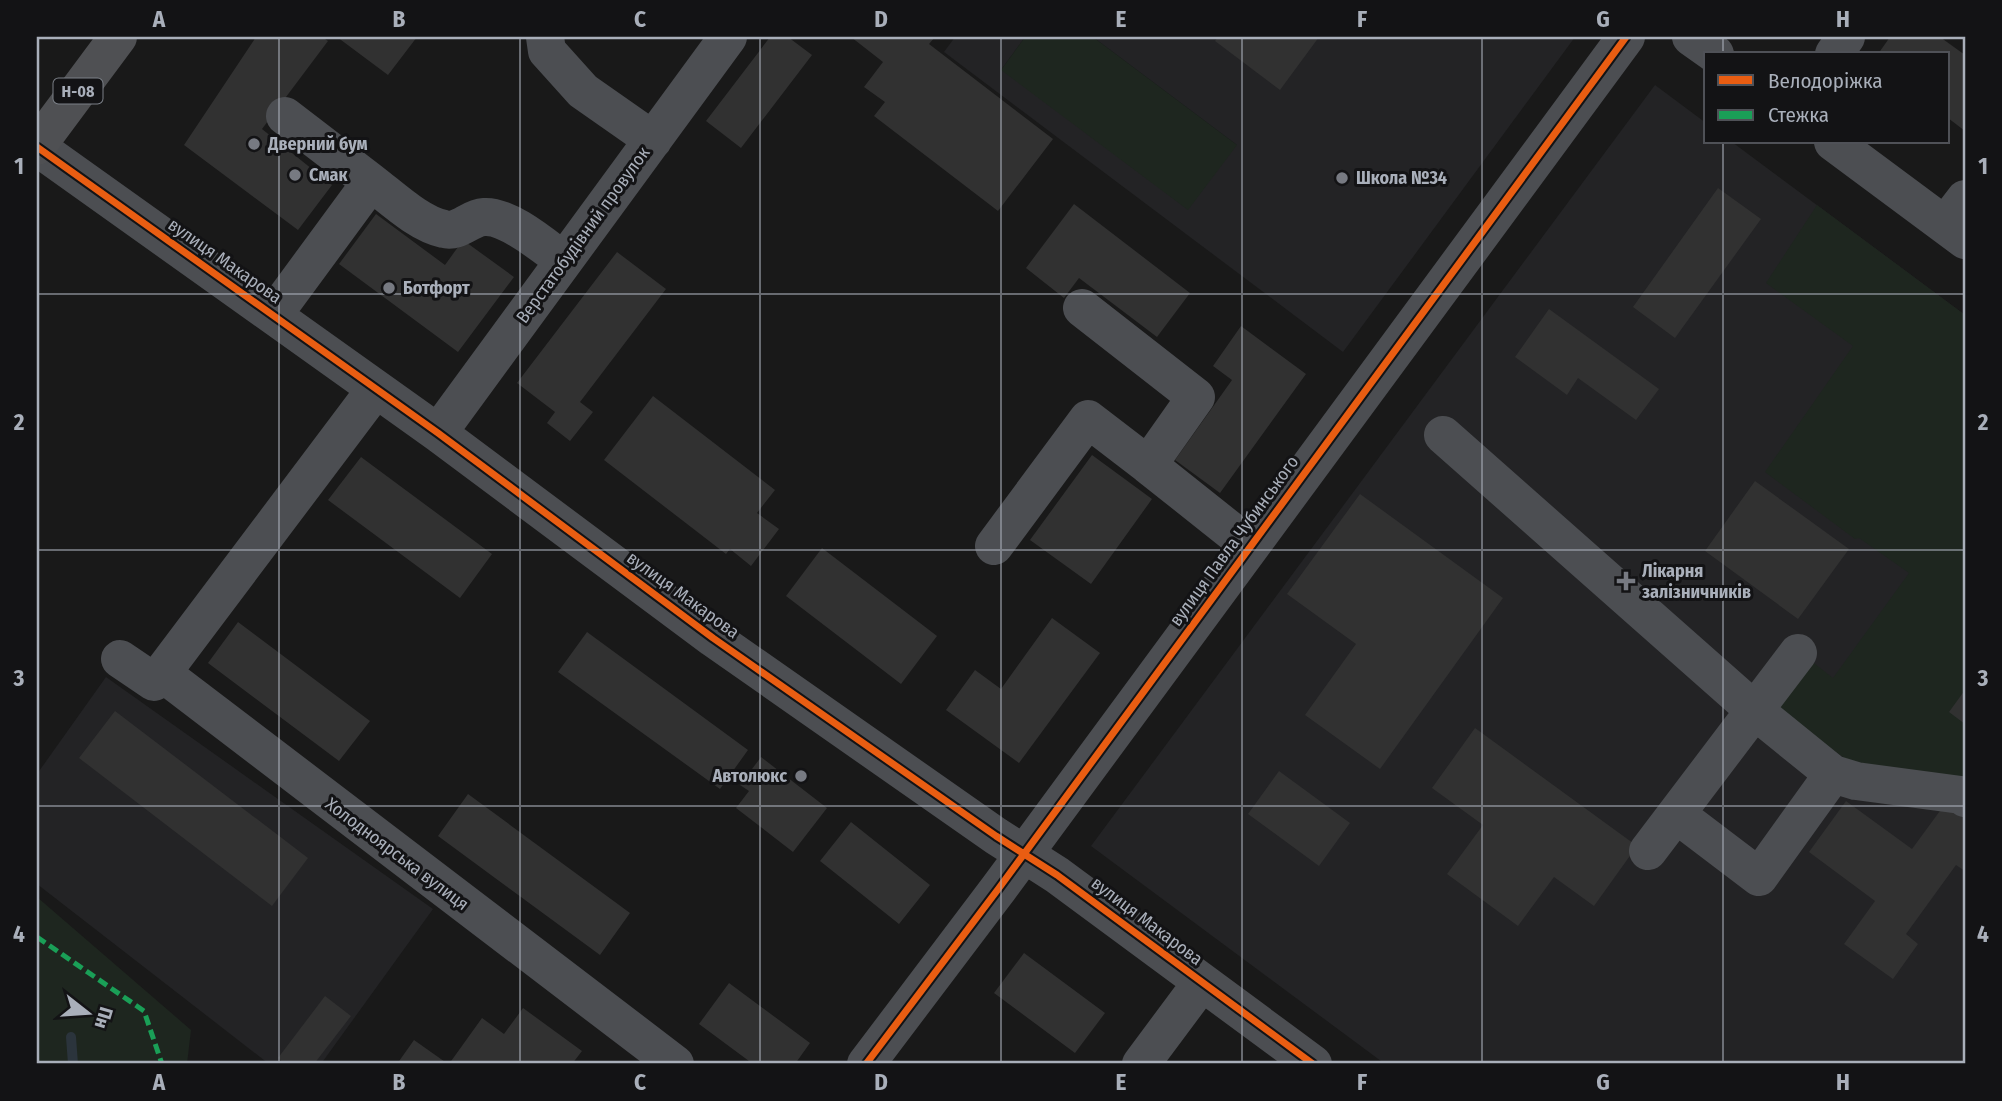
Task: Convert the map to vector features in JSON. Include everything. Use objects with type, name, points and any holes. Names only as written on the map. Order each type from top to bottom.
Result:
[{"type":"main road","name":"Н-08","points":[[37,146],[118,37]]},
{"type":"street","points":[[545,37],[547,51],[583,91],[653,140]]},
{"type":"street","name":"Верстатобудівний провулок","points":[[438,433],[728,37]]},
{"type":"street","name":"вулиця Павла Чубинського","points":[[866,1064],[1626,37]]},
{"type":"street","points":[[1691,37],[1712,52]]},
{"type":"street","points":[[1835,52],[1846,37]]},
{"type":"street","points":[[285,116],[430,225],[447,230],[457,229],[467,222],[484,217],[501,219],[564,261]]},
{"type":"street","points":[[1836,144],[1958,221]]},
{"type":"street","name":"вулиця Макарова","points":[[37,146],[438,433],[713,638],[996,836],[1057,874],[1313,1064]]},
{"type":"street","points":[[274,314],[371,182]]},
{"type":"street","points":[[1082,307],[1196,397],[1148,465]]},
{"type":"street","points":[[162,673],[375,390]]},
{"type":"street","points":[[994,546],[1088,419],[1250,546]]},
{"type":"street","points":[[1443,435],[1754,710],[1833,774],[1856,781],[1961,795],[1965,798]]},
{"type":"street","points":[[1648,851],[1798,653]]},
{"type":"street","name":"Холодноярська вулиця","points":[[120,659],[154,682],[162,673],[674,1064]]},
{"type":"street","points":[[1676,814],[1759,877],[1833,774]]},
{"type":"street","points":[[1141,1064],[1202,982]]},
{"type":"shaded area","name":"Школа №34","points":[[955,37],[1025,37],[1001,70],[1237,145],[1093,37],[1575,37],[1343,352],[944,52]]},
{"type":"shaded area","points":[[1025,37],[1093,37],[1237,145],[1188,210],[1001,70]]},
{"type":"shaded area","name":"Лікарня залізничників","points":[[1655,85],[1704,122],[1704,144],[1735,144],[1965,315],[1965,1064],[1385,1064],[1091,846]]},
{"type":"shaded area","points":[[1817,205],[1965,315],[1965,786],[1858,768],[1776,709],[1810,660],[1833,678],[1909,573],[1859,538],[1855,539],[1765,472],[1853,346],[1766,283]]},
{"type":"shaded area","points":[[106,677],[433,909],[321,1064],[269,1064],[37,884],[37,774]]},
{"type":"shaded area","points":[[37,897],[191,1030],[187,1064],[37,1064]]},
{"type":"building","points":[[256,37],[322,37],[328,41],[262,129],[332,185],[298,230],[184,145]]},
{"type":"building","points":[[337,37],[417,37],[388,75]]},
{"type":"building","points":[[770,37],[788,37],[812,55],[741,148],[706,121]]},
{"type":"building","points":[[851,37],[935,37],[929,44],[1053,139],[998,211],[874,116],[885,102],[864,87],[883,62]]},
{"type":"building","points":[[1218,37],[1319,37],[1280,90],[1215,41]]},
{"type":"building","points":[[1890,37],[1940,37],[1965,55],[1965,131],[1950,120],[1950,52],[1879,52]]},
{"type":"building","points":[[1718,188],[1761,219],[1675,338],[1633,307]]},
{"type":"building","points":[[1074,204],[1190,293],[1157,337],[1079,278],[1064,298],[1026,268]]},
{"type":"building","points":[[376,214],[445,265],[463,240],[514,277],[458,352],[339,264]]},
{"type":"building","points":[[617,252],[666,289],[580,402],[593,412],[570,441],[547,423],[555,412],[517,383]]},
{"type":"building","points":[[1549,309],[1659,389],[1636,420],[1578,378],[1567,395],[1515,357]]},
{"type":"building","points":[[1241,326],[1306,374],[1220,493],[1175,460],[1232,380],[1213,366]]},
{"type":"building","points":[[653,396],[775,490],[757,513],[779,529],[751,566],[730,549],[726,554],[604,460]]},
{"type":"building","points":[[1092,455],[1152,499],[1091,584],[1030,540]]},
{"type":"building","points":[[361,457],[492,554],[460,598],[328,500]]},
{"type":"building","points":[[1755,481],[1849,549],[1798,619],[1705,551]]},
{"type":"building","points":[[1360,494],[1503,598],[1380,769],[1305,715],[1356,644],[1287,594]]},
{"type":"building","points":[[822,548],[937,636],[901,684],[786,596]]},
{"type":"building","points":[[1052,618],[1100,653],[1019,763],[946,710],[975,670],[1001,689]]},
{"type":"building","points":[[238,622],[370,721],[339,761],[208,663]]},
{"type":"building","points":[[587,632],[748,750],[720,789],[558,672]]},
{"type":"building","points":[[1965,690],[1965,724],[1949,712]]},
{"type":"building","points":[[115,711],[308,858],[272,906],[79,758]]},
{"type":"building","points":[[1475,728],[1637,846],[1594,906],[1554,877],[1518,926],[1447,874],[1483,825],[1432,788]]},
{"type":"building","points":[[761,757],[827,808],[793,852],[736,808],[749,791],[740,785]]},
{"type":"building","points":[[1279,771],[1350,823],[1319,866],[1248,814]]},
{"type":"building","points":[[468,794],[630,913],[600,955],[438,836]]},
{"type":"building","points":[[1846,801],[1912,849],[1945,804],[1965,818],[1965,871],[1956,865],[1906,934],[1918,944],[1893,979],[1844,944],[1875,901],[1809,852]]},
{"type":"building","points":[[851,822],[930,885],[899,924],[820,861]]},
{"type":"building","points":[[1024,953],[1105,1013],[1075,1053],[994,993]]},
{"type":"building","points":[[729,983],[810,1043],[795,1064],[753,1064],[699,1024]]},
{"type":"building","points":[[325,996],[351,1016],[314,1064],[285,1064],[278,1058]]},
{"type":"building","points":[[523,1008],[582,1051],[572,1064],[449,1064],[482,1018],[504,1034]]},
{"type":"building","points":[[414,1040],[448,1064],[397,1064]]},
{"type":"waterway","points":[[71,1037],[73,1064]]},
{"type":"marked path","points":[[37,937],[144,1011],[162,1064]]},
{"type":"cycle path","points":[[866,1064],[999,888],[1626,37]]},
{"type":"cycle path","points":[[37,147],[438,433],[713,638],[996,836],[1057,875],[1313,1064]]},
{"type":"place","name":"Дверний бум","points":[[254,144]]},
{"type":"place","name":"Смак","points":[[295,175]]},
{"type":"place","name":"Школа №34","points":[[1342,178]]},
{"type":"place","name":"Ботфорт","points":[[389,288]]},
{"type":"place","name":"Лікарня залізничників","points":[[1626,581]]},
{"type":"place","name":"Автолюкс","points":[[801,776]]}]
